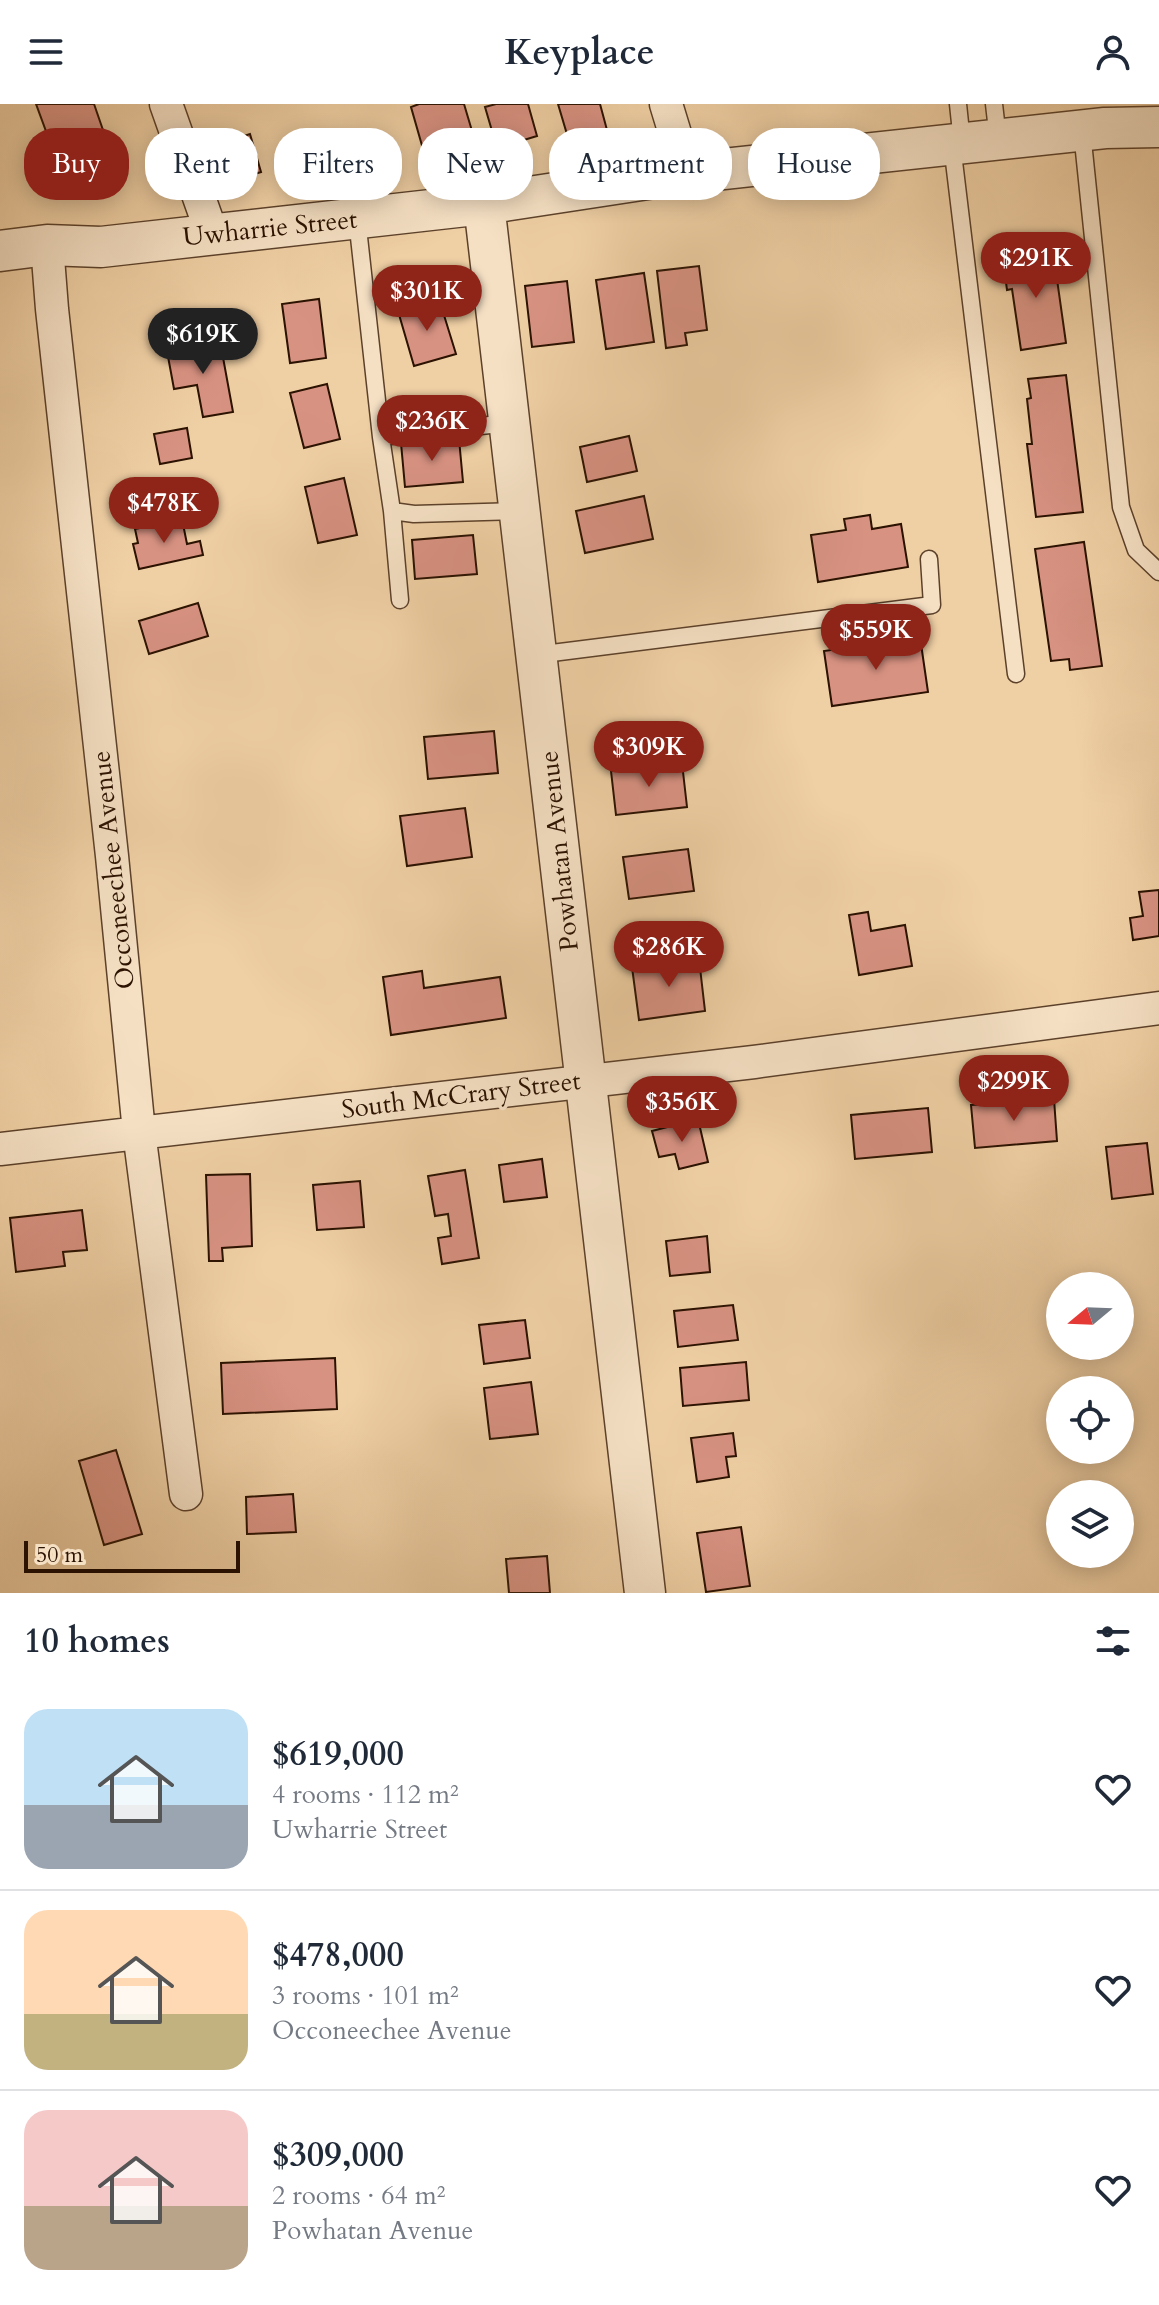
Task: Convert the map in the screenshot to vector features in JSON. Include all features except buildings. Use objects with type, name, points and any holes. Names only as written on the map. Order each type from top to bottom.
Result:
[{"type":"street","points":[[166,104],[212,234]]},
{"type":"street","points":[[666,104],[673,128]]},
{"type":"street","name":"Uwharrie Street","points":[[732,166],[973,127],[1082,130],[1159,127]]},
{"type":"street","name":"Uwharrie Street","points":[[0,251],[47,245],[101,247],[549,194]]},
{"type":"street","name":"Powhatan Avenue","points":[[484,204],[645,1593]]},
{"type":"street","name":"Occoneechee Avenue","points":[[47,245],[139,1132],[186,1494]]},
{"type":"street","name":"South McCrary Street","points":[[0,1149],[754,1062],[1159,1008]]},
{"type":"lane","points":[[973,127],[1016,674]]},
{"type":"lane","points":[[1082,130],[1121,507],[1136,550],[1159,572]]},
{"type":"lane","points":[[357,218],[400,600]]},
{"type":"lane","points":[[381,437],[509,423]]},
{"type":"lane","points":[[392,511],[414,514],[520,511]]},
{"type":"lane","points":[[536,655],[932,605],[929,559]]}]
